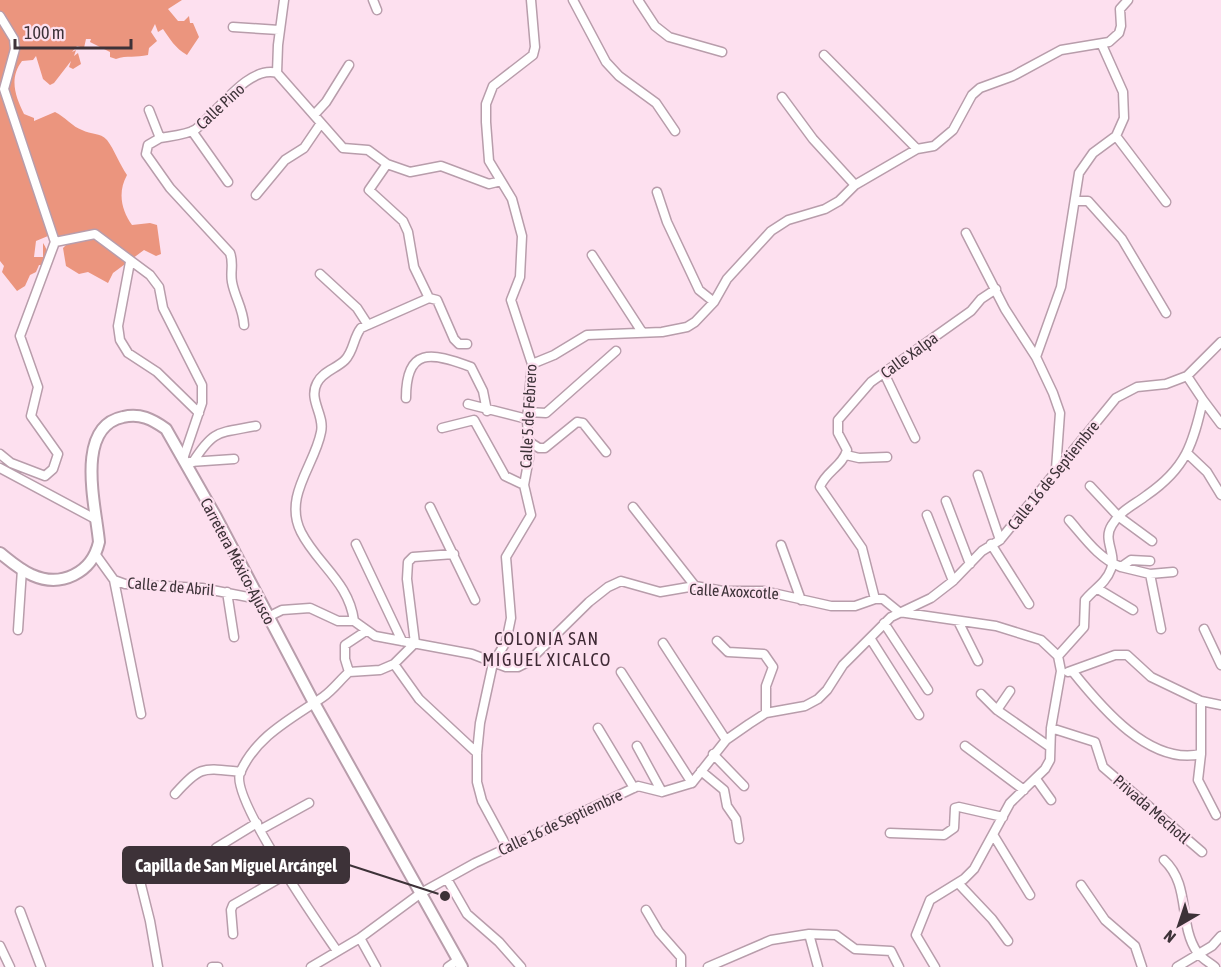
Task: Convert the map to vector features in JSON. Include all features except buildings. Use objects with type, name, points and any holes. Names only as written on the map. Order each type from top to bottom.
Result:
[{"type":"main road","name":"Carretera México-Ajusco","points":[[96,555],[99,542],[91,462],[93,445],[103,428],[117,418],[134,415],[153,419],[166,429],[187,461],[314,703],[460,964]]},
{"type":"main road","points":[[0,553],[22,569],[45,579],[69,578],[83,570],[96,555]]},
{"type":"street","points":[[284,0],[279,30],[277,73],[343,148],[368,150],[387,164],[410,172],[441,166],[489,184],[501,181]]},
{"type":"street","points":[[373,0],[377,10]]},
{"type":"street","name":"Calle 5 de Febrero","points":[[507,847],[482,801],[477,782],[477,753],[480,723],[493,663],[506,642],[511,618],[506,557],[531,515],[524,485],[532,364],[511,300],[522,264],[519,218],[512,199],[489,160],[486,104],[493,86],[533,55],[535,47],[531,0]]},
{"type":"street","points":[[573,0],[606,62],[619,76],[656,102],[675,131]]},
{"type":"street","points":[[638,0],[655,27],[669,37],[723,52]]},
{"type":"street","points":[[532,364],[554,356],[587,334],[642,332],[687,327],[714,302],[727,279],[771,231],[788,220],[825,209],[839,201],[855,185],[917,149],[934,146],[953,130],[972,94],[980,88],[1022,72],[1061,50],[1102,45],[1119,33],[1120,9],[1128,0]]},
{"type":"street","points":[[0,16],[14,39],[15,49],[4,89],[56,242],[20,336],[38,387],[31,416],[58,454],[53,469],[45,476],[11,463],[0,454]]},
{"type":"street","points":[[233,27],[279,30]]},
{"type":"street","points":[[1036,357],[1061,287],[1079,173],[1093,153],[1116,136],[1124,118],[1123,92],[1102,45]]},
{"type":"street","points":[[824,55],[917,149]]},
{"type":"street","points":[[314,115],[326,102],[349,64]]},
{"type":"street","name":"Calle Pino","points":[[160,138],[192,131],[246,81],[259,72],[269,70],[277,73]]},
{"type":"street","points":[[782,97],[813,139],[855,185]]},
{"type":"street","points":[[149,110],[160,138],[148,145],[146,154],[170,188],[230,253],[231,280],[243,311],[244,325]]},
{"type":"street","points":[[256,195],[285,160],[304,148],[321,123]]},
{"type":"street","points":[[192,131],[228,182]]},
{"type":"street","points":[[1116,136],[1166,202]]},
{"type":"street","points":[[387,164],[369,190],[403,221],[408,232],[414,267],[429,298]]},
{"type":"street","points":[[657,192],[667,222],[699,290],[714,302]]},
{"type":"street","points":[[1076,201],[1088,201],[1122,239],[1166,313]]},
{"type":"street","points":[[966,233],[1036,357],[1060,413],[1056,469]]},
{"type":"street","points":[[56,242],[95,234],[150,276],[159,287],[163,308],[202,385],[199,413],[187,461]]},
{"type":"street","points":[[592,255],[642,332]]},
{"type":"street","points":[[130,262],[118,326],[120,340],[128,353],[157,372],[199,413]]},
{"type":"street","points":[[320,274],[357,308],[368,325]]},
{"type":"street","name":"Calle Xalpa","points":[[846,455],[845,444],[838,433],[838,420],[871,382],[971,311],[981,299],[996,289]]},
{"type":"street","points":[[268,617],[282,610],[303,608],[338,621],[354,621],[352,606],[345,591],[308,544],[300,531],[295,513],[303,477],[321,431],[322,422],[315,404],[317,383],[325,372],[339,366],[347,358],[357,333],[368,325],[429,298],[437,300],[454,339],[459,344],[467,344]]},
{"type":"street","points":[[1221,342],[1187,376],[1221,424]]},
{"type":"street","points":[[468,404],[487,411],[528,416],[546,413],[616,351]]},
{"type":"street","points":[[406,398],[406,375],[412,364],[419,359],[446,358],[471,367],[483,391],[487,411]]},
{"type":"street","points":[[884,373],[915,438]]},
{"type":"street","name":"Calle 16 de Septiembre","points":[[311,967],[360,938],[421,893],[507,847],[542,833],[634,788],[641,787],[662,792],[692,783],[726,740],[766,713],[805,706],[818,699],[827,690],[843,665],[884,623],[899,612],[931,598],[953,581],[991,544],[1000,540],[1116,398],[1137,387],[1166,384],[1187,376]]},
{"type":"street","points":[[1117,566],[1107,535],[1118,516],[1160,486],[1188,454],[1203,400]]},
{"type":"street","points":[[442,428],[474,420],[505,476],[524,485]]},
{"type":"street","points":[[528,441],[539,448],[545,448],[577,422],[583,423],[606,452]]},
{"type":"street","points":[[187,461],[216,433],[256,426]]},
{"type":"street","points":[[1188,454],[1207,472],[1221,495]]},
{"type":"street","points":[[887,457],[859,458],[846,455],[823,478],[820,487],[862,548],[875,599],[883,599],[899,612],[1012,630],[1041,640],[1058,656],[1061,671],[1051,728],[1050,760],[1036,779],[1010,803],[974,869],[958,883],[930,900],[917,927],[916,935],[935,967]]},
{"type":"street","points":[[187,461],[234,459]]},
{"type":"street","points":[[0,468],[97,520]]},
{"type":"street","points":[[978,475],[1000,540]]},
{"type":"street","points":[[1090,486],[1118,516],[1152,541]]},
{"type":"street","points":[[946,501],[970,564]]},
{"type":"street","points":[[430,507],[475,600]]},
{"type":"street","points":[[633,507],[695,586]]},
{"type":"street","points":[[927,515],[953,581]]},
{"type":"street","points":[[1069,520],[1096,551],[1117,566],[1150,574],[1173,572]]},
{"type":"street","points":[[356,544],[402,640]]},
{"type":"street","points":[[991,544],[1029,604]]},
{"type":"street","points":[[781,545],[801,600]]},
{"type":"street","points":[[337,951],[285,875],[239,782],[241,772],[263,738],[331,691],[349,672],[369,672],[394,664],[415,643],[406,579],[408,562],[413,557],[454,554]]},
{"type":"street","name":"Calle 2 de Abril","points":[[96,555],[114,580],[125,584],[227,592],[258,599]]},
{"type":"street","points":[[1058,656],[1084,627],[1085,600],[1098,590],[1117,566],[1131,561],[1150,561]]},
{"type":"street","points":[[18,630],[22,569]]},
{"type":"street","points":[[1150,574],[1161,629]]},
{"type":"street","points":[[114,580],[141,714]]},
{"type":"street","name":"Calle Axoxcotle","points":[[354,621],[366,632],[472,654],[506,667],[518,667],[528,662],[608,586],[621,581],[660,592],[695,586],[723,591],[764,591],[831,606],[866,604],[875,599]]},
{"type":"street","points":[[1098,590],[1133,610]]},
{"type":"street","points":[[227,592],[234,637]]},
{"type":"street","points":[[958,621],[978,661]]},
{"type":"street","points":[[884,623],[928,690]]},
{"type":"street","points":[[1204,629],[1221,665]]},
{"type":"street","points":[[349,672],[345,659],[345,645],[366,632]]},
{"type":"street","points":[[870,638],[919,715]]},
{"type":"street","points":[[717,641],[728,652],[765,654],[773,667],[766,686],[766,713]]},
{"type":"street","points":[[663,643],[726,740]]},
{"type":"street","points":[[1061,671],[1073,672],[1115,655],[1127,655],[1151,677],[1201,701],[1221,705]]},
{"type":"street","points":[[394,664],[419,699],[477,753]]},
{"type":"street","points":[[621,672],[692,783]]},
{"type":"street","points":[[1073,672],[1100,706],[1137,739],[1176,753],[1201,754]]},
{"type":"street","points":[[997,710],[1010,691]]},
{"type":"street","points":[[981,694],[997,710],[1050,747]]},
{"type":"street","points":[[1201,701],[1201,754],[1198,780],[1216,815]]},
{"type":"street","points":[[598,728],[634,788]]},
{"type":"street","name":"Privada Mechotl","points":[[1051,728],[1095,742],[1103,767],[1202,852]]},
{"type":"street","points":[[637,746],[662,792]]},
{"type":"street","points":[[965,747],[1024,790]]},
{"type":"street","points":[[713,754],[744,786]]},
{"type":"street","points":[[175,794],[193,774],[207,768],[241,772]]},
{"type":"street","points":[[701,771],[724,790],[727,806],[736,819],[739,839]]},
{"type":"street","points":[[1036,779],[1051,800]]},
{"type":"street","points":[[216,848],[309,803]]},
{"type":"street","points":[[890,833],[944,835],[954,828],[955,808],[959,807],[1003,818]]},
{"type":"street","points":[[994,836],[1030,895]]},
{"type":"street","points":[[1164,860],[1179,881],[1189,930],[1198,954],[1215,967]]},
{"type":"street","points":[[136,869],[150,921],[158,967]]},
{"type":"street","points":[[233,934],[231,910],[233,905],[285,875]]},
{"type":"street","points":[[447,879],[467,914],[499,942],[521,967]]},
{"type":"street","points":[[958,883],[992,919],[1008,941]]},
{"type":"street","points":[[1081,885],[1105,920],[1135,946],[1142,967]]},
{"type":"street","points":[[646,910],[659,932],[681,957],[681,967]]},
{"type":"street","points":[[20,911],[41,967]]},
{"type":"street","points":[[708,967],[762,942],[809,934],[836,935],[855,949],[891,951],[899,967]]},
{"type":"street","points":[[809,934],[818,967]]},
{"type":"street","points":[[1184,965],[1212,946],[1221,936]]},
{"type":"street","points":[[360,938],[376,967]]},
{"type":"street","points":[[0,945],[10,967]]},
{"type":"street","points":[[448,967],[460,964]]},
{"type":"street","points":[[212,967],[218,967]]},
{"type":"shaded area","points":[[0,0],[182,0],[168,9],[178,21],[184,21],[189,16],[190,23],[193,23],[199,37],[187,55],[176,46],[163,29],[158,32],[155,24],[151,32],[157,41],[149,48],[148,55],[116,59],[110,57],[110,52],[90,42],[91,39],[86,39],[84,48],[77,46],[72,52],[76,50],[74,56],[78,53],[81,64],[73,69],[69,67],[71,61],[50,85],[43,79],[36,56],[33,60],[22,61],[18,67],[15,87],[24,114],[34,118],[34,121],[55,112],[79,129],[107,140],[127,175],[122,188],[122,202],[129,220],[132,225],[150,223],[157,225],[161,254],[156,256],[144,250],[113,273],[108,283],[88,272],[79,274],[66,266],[63,248],[66,245],[55,236],[53,239],[48,236],[36,241],[34,257],[43,257],[43,243],[48,254],[47,262],[46,265],[39,265],[36,272],[30,275],[25,286],[17,291],[2,272],[4,266],[0,261]]},
{"type":"place","name":"Capilla de San Miguel Arcángel","points":[[445,896]]},
{"type":"district","name":"COLONIA SAN MIGUEL XICALCO","points":[[547,649]]}]
